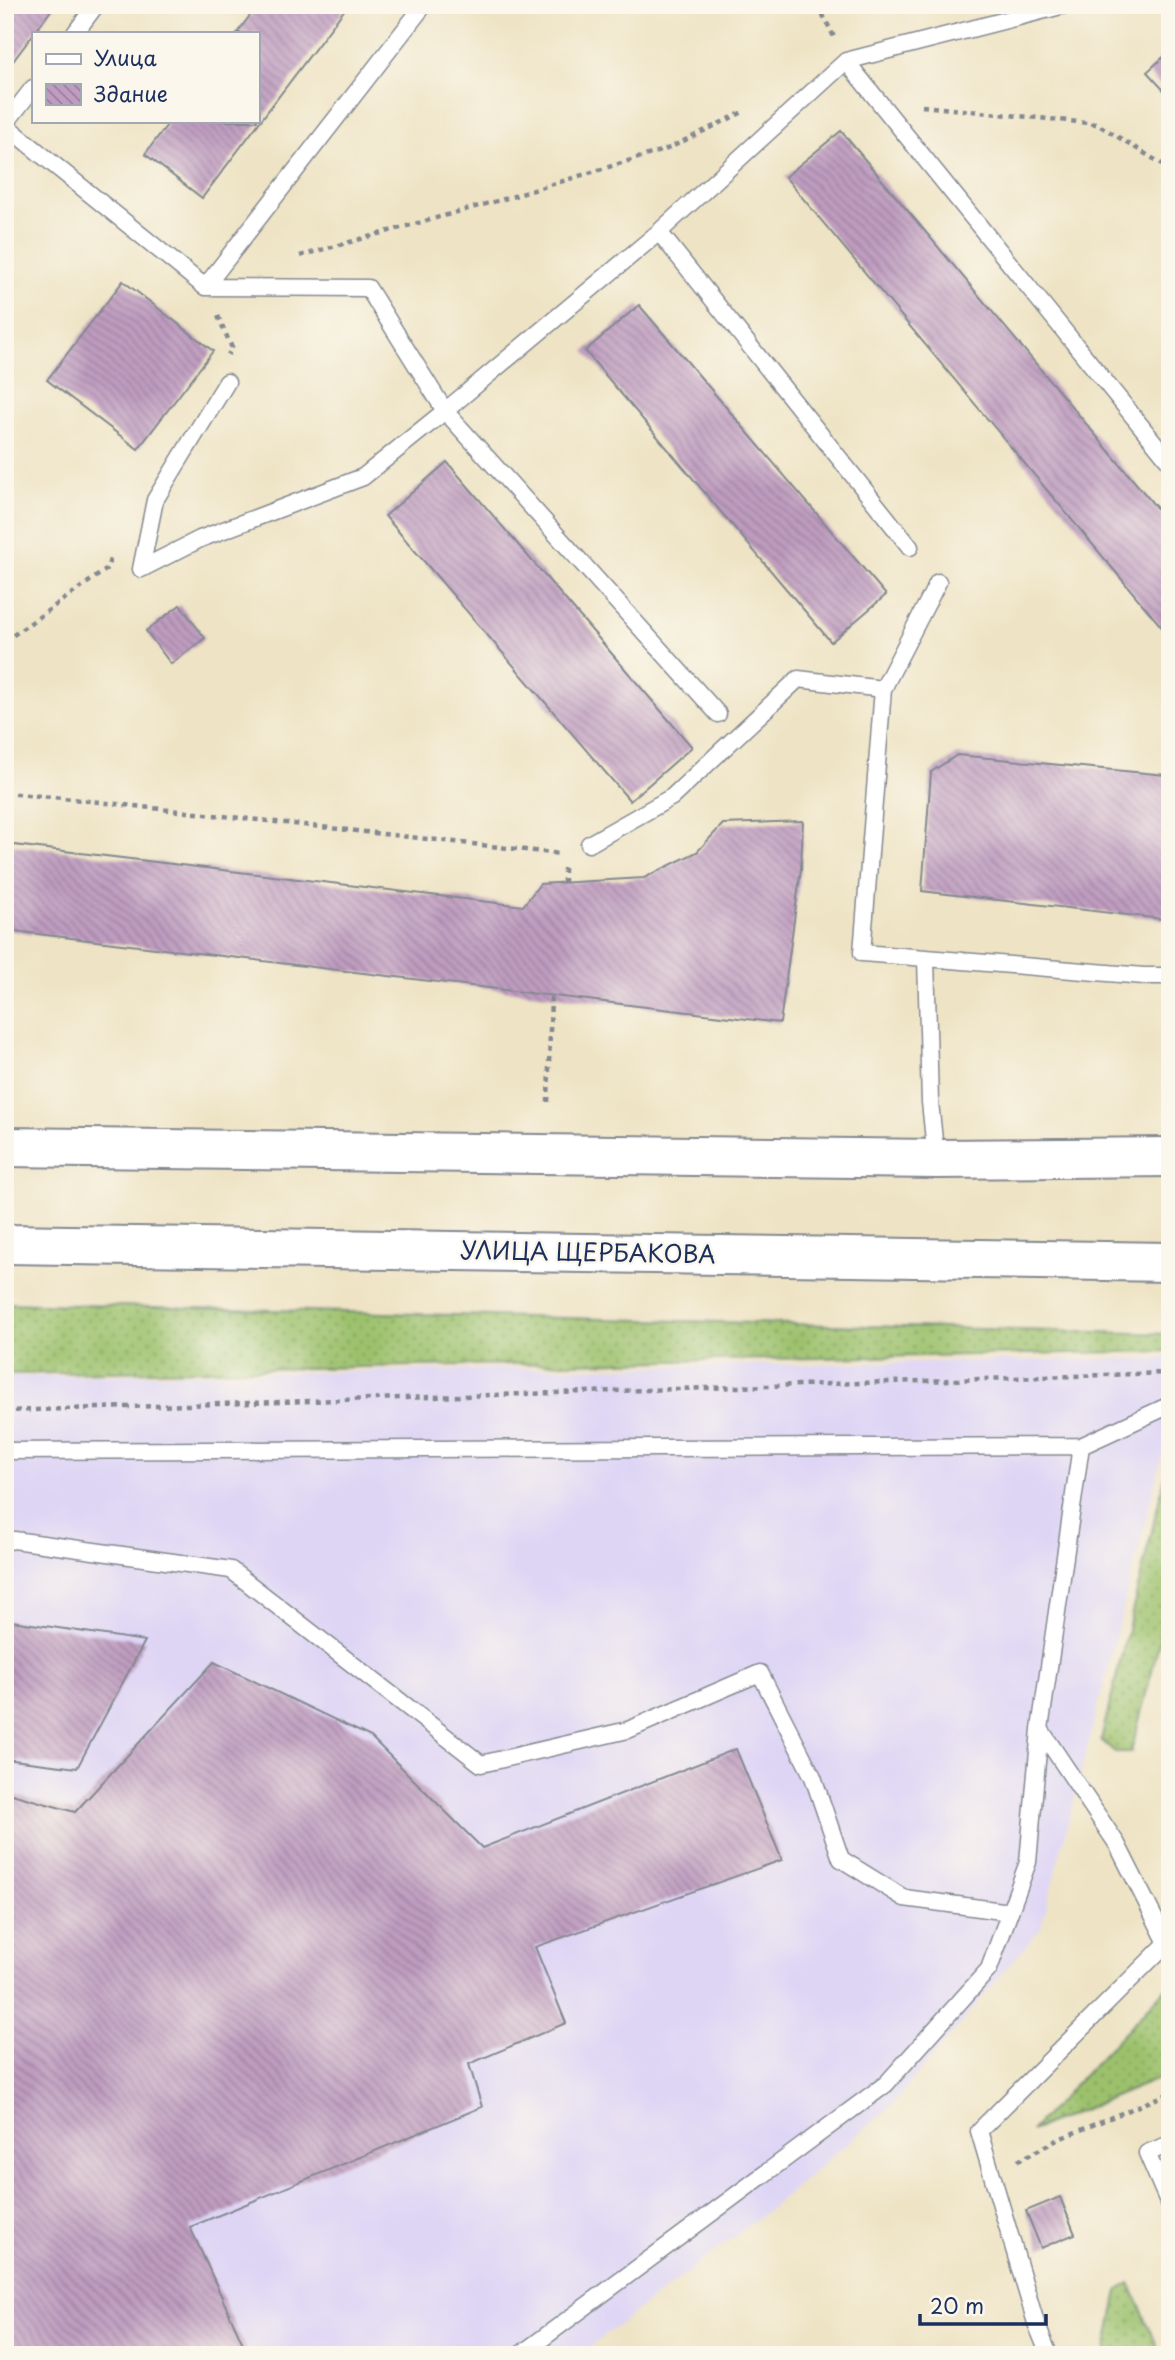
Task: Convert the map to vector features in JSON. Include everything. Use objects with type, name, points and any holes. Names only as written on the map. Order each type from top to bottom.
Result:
[{"type":"main road","points":[[5,1147],[936,1159],[1170,1157]]},
{"type":"main road","name":"УЛИЦА ЩЕРБАКОВА","points":[[5,1244],[1170,1262]]},
{"type":"lane","points":[[76,32],[96,5]]},
{"type":"lane","points":[[205,287],[424,5]]},
{"type":"lane","points":[[227,382],[155,500],[141,569],[200,539],[363,477],[659,232],[846,61],[1065,5]]},
{"type":"lane","points":[[846,61],[1170,462]]},
{"type":"lane","points":[[32,89],[5,125],[205,287],[368,288],[445,411],[718,714]]},
{"type":"lane","points":[[659,232],[910,547]]},
{"type":"lane","points":[[938,582],[883,689],[862,953],[1170,976]]},
{"type":"lane","points":[[589,844],[672,797],[798,680],[883,689]]},
{"type":"lane","points":[[926,958],[930,1102],[936,1159]]},
{"type":"lane","points":[[5,1451],[1082,1446],[1170,1405]]},
{"type":"lane","points":[[520,2355],[886,2084],[989,1969],[1028,1863],[1040,1729],[1082,1446]]},
{"type":"lane","points":[[5,1542],[14,1540],[231,1570],[481,1764],[628,1730],[760,1673],[813,1777],[841,1860],[904,1898],[1010,1912]]},
{"type":"lane","points":[[1040,1729],[1116,1844],[1168,1946],[979,2131],[1036,2323],[1049,2355]]},
{"type":"lane","points":[[1170,2144],[1147,2153],[1170,2206]]},
{"type":"path","points":[[878,102],[1097,124],[1170,169]]},
{"type":"path","points":[[5,793],[564,855],[564,883]]},
{"type":"path","points":[[548,1102],[551,995]]},
{"type":"path","points":[[5,1411],[1170,1373]]},
{"type":"path","points":[[1008,2166],[1059,2139],[1170,2093]]},
{"type":"shaded area","points":[[1169,1358],[1166,1441],[1041,1928],[890,2107],[771,2208],[580,2355],[5,2355],[5,1377]]},
{"type":"green space","points":[[5,1303],[1170,1334],[1170,1351],[5,1374]]},
{"type":"green space","points":[[1170,1456],[1170,1612],[1167,1612],[1131,1752],[1115,1752],[1101,1740]]},
{"type":"green space","points":[[1170,1835],[1170,1891],[1162,1863]]},
{"type":"green space","points":[[1167,1987],[1170,1992],[1170,2074],[1031,2131]]},
{"type":"green space","points":[[1130,2283],[1161,2355],[1105,2355],[1118,2291]]},
{"type":"building","points":[[5,5],[55,5],[35,32],[32,32],[32,36],[5,72]]},
{"type":"building","points":[[258,5],[348,5],[202,198],[145,154],[169,122],[259,122],[259,32],[238,32]]},
{"type":"building","points":[[1170,51],[1170,97],[1147,72]]},
{"type":"building","points":[[841,131],[1170,524],[1170,637],[785,177]]},
{"type":"building","points":[[123,281],[213,351],[138,449],[47,380]]},
{"type":"building","points":[[639,305],[886,595],[831,642],[585,351]]},
{"type":"building","points":[[447,462],[692,747],[630,801],[385,516]]},
{"type":"building","points":[[180,605],[205,638],[171,664],[146,631]]},
{"type":"building","points":[[957,755],[1166,775],[1170,778],[1170,920],[922,891],[931,772]]},
{"type":"building","points":[[803,821],[801,869],[780,1023],[5,930],[5,844],[523,906],[540,884],[644,878],[697,852],[723,824]]},
{"type":"building","points":[[5,1620],[145,1641],[77,1768],[5,1759]]},
{"type":"building","points":[[214,1662],[371,1737],[482,1848],[736,1749],[782,1860],[535,1947],[566,2023],[469,2064],[482,2107],[190,2227],[248,2355],[5,2355],[5,1792],[75,1812]]},
{"type":"building","points":[[1060,2197],[1075,2234],[1041,2248],[1026,2211]]}]
